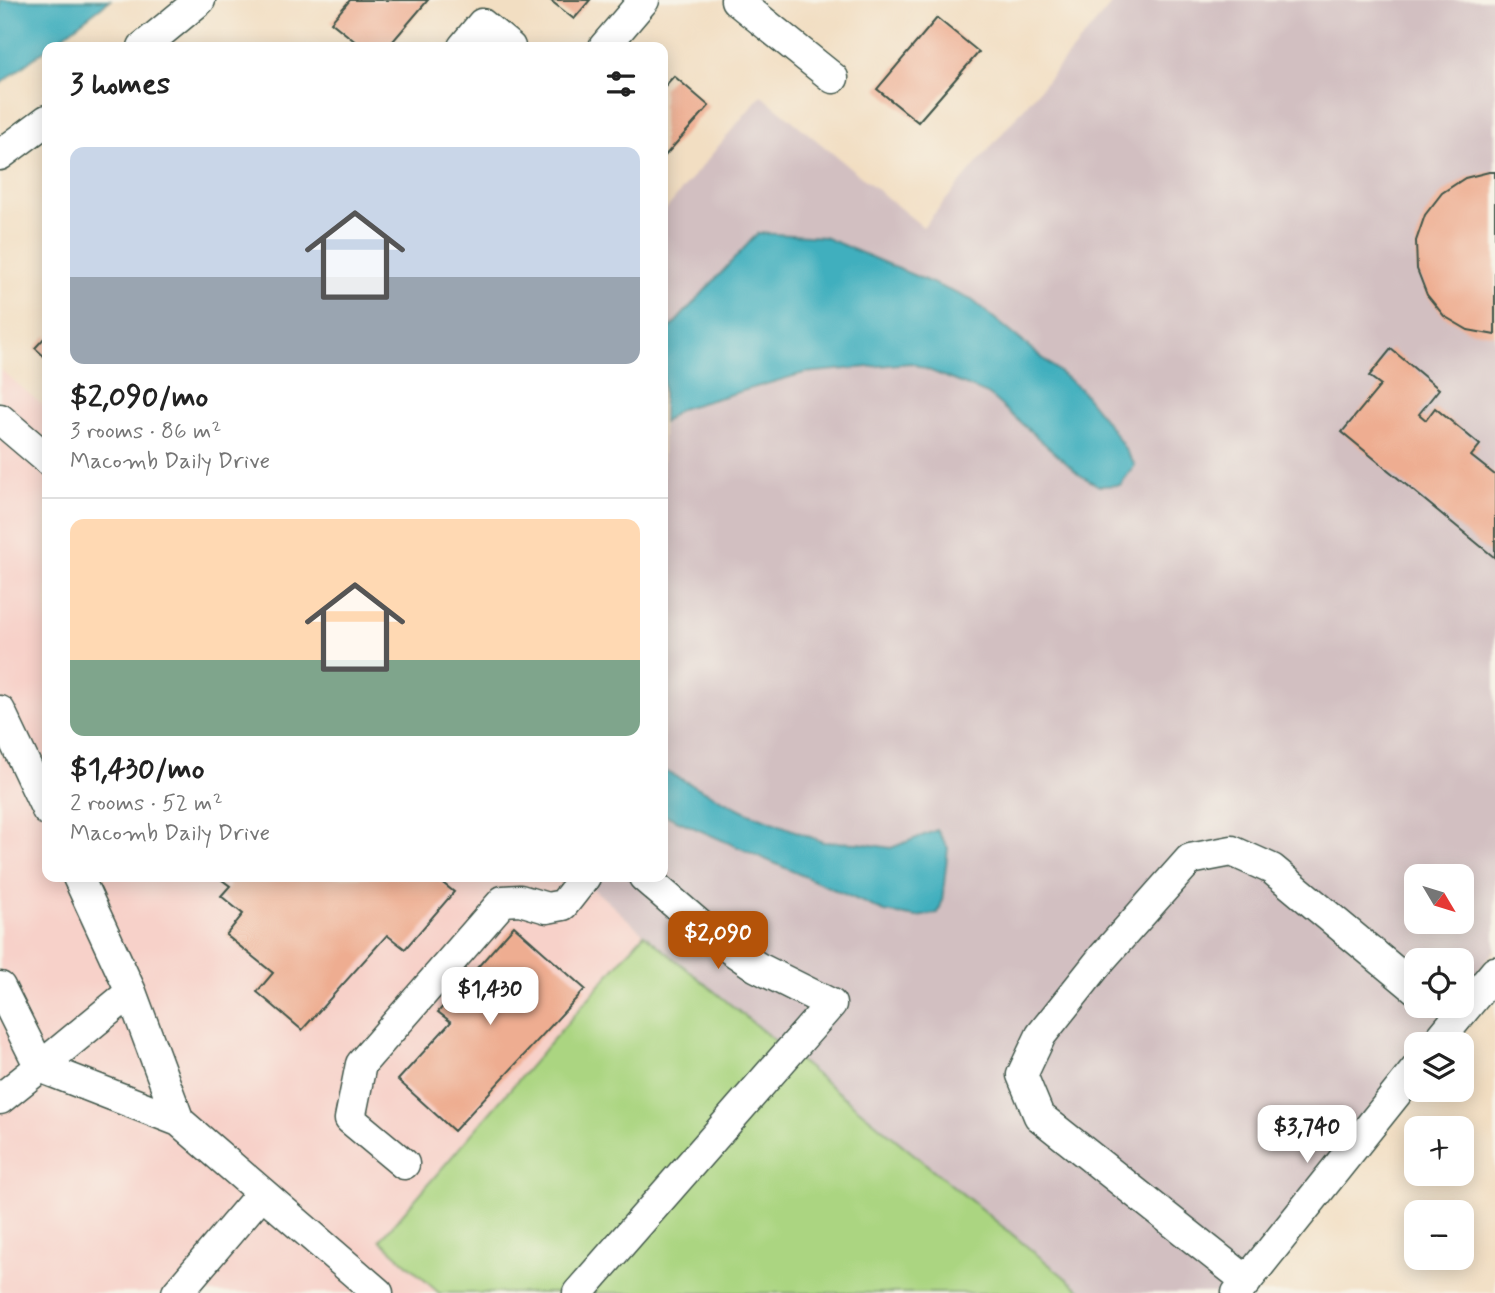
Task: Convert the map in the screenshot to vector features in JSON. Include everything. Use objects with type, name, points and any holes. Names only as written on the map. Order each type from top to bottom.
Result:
[{"type":"street","points":[[149,42],[200,0]]},
{"type":"street","points":[[608,42],[644,0]]},
{"type":"street","points":[[736,0],[833,78]]},
{"type":"street","points":[[467,42],[482,24],[504,42]]},
{"type":"street","points":[[0,155],[42,124]]},
{"type":"street","points":[[0,419],[42,455]]},
{"type":"street","points":[[0,711],[42,799]]},
{"type":"street","points":[[1404,979],[1272,869],[1232,851],[1190,859],[1103,957],[1041,1035],[1022,1075],[1039,1116],[1242,1287],[1404,1084]]},
{"type":"street","points":[[80,882],[131,992],[179,1121]]},
{"type":"street","points":[[404,1164],[350,1119],[361,1065],[503,901],[520,900],[547,908],[563,905],[581,882]]},
{"type":"street","points":[[578,1293],[831,1004],[757,967],[716,939],[650,882]]},
{"type":"street","points":[[1474,990],[1495,972]]},
{"type":"street","points":[[0,988],[40,1067],[179,1121],[378,1293]]},
{"type":"street","points":[[0,1099],[131,992]]},
{"type":"street","points":[[177,1293],[262,1193]]},
{"type":"shaded area","points":[[1115,0],[1495,0],[1495,950],[1474,977],[1474,948],[1404,948],[1404,1018],[1441,1018],[1430,1032],[1404,1032],[1404,1065],[1222,1293],[1084,1293],[644,934],[586,882],[668,882],[668,207],[761,95],[923,227]]},
{"type":"shaded area","points":[[0,369],[42,405],[42,882],[586,882],[644,934],[380,1240],[439,1293],[0,1293]]},
{"type":"green space","points":[[644,934],[1084,1293],[439,1293],[380,1240]]},
{"type":"water","points":[[0,0],[110,0],[55,42],[42,42],[42,52],[0,84]]},
{"type":"water","points":[[758,233],[824,237],[972,300],[1080,389],[1112,429],[1135,465],[1120,485],[1099,486],[1080,475],[988,394],[911,363],[804,373],[680,409],[668,419],[668,331]]},
{"type":"water","points":[[668,773],[744,811],[823,842],[859,843],[891,848],[937,830],[948,848],[942,902],[938,913],[917,917],[885,912],[668,816]]},
{"type":"building","points":[[350,0],[428,0],[392,42],[356,42],[331,22]]},
{"type":"building","points":[[550,0],[590,0],[574,19]]},
{"type":"building","points":[[937,18],[979,52],[918,122],[877,89]]},
{"type":"building","points":[[674,76],[709,106],[668,152],[668,83]]},
{"type":"building","points":[[1495,172],[1495,335],[1468,330],[1444,316],[1427,295],[1417,269],[1416,241],[1425,215],[1442,193],[1465,178]]},
{"type":"building","points":[[42,340],[42,354],[35,348]]},
{"type":"building","points":[[1391,349],[1439,389],[1419,414],[1426,420],[1435,408],[1480,445],[1471,456],[1495,475],[1495,558],[1342,432],[1381,385],[1369,376]]},
{"type":"building","points":[[225,882],[441,882],[454,892],[405,949],[387,935],[302,1030],[257,992],[273,973],[226,935],[243,914],[221,896],[230,886]]},
{"type":"building","points":[[514,926],[585,989],[454,1131],[398,1080],[451,1022],[438,1012]]}]
